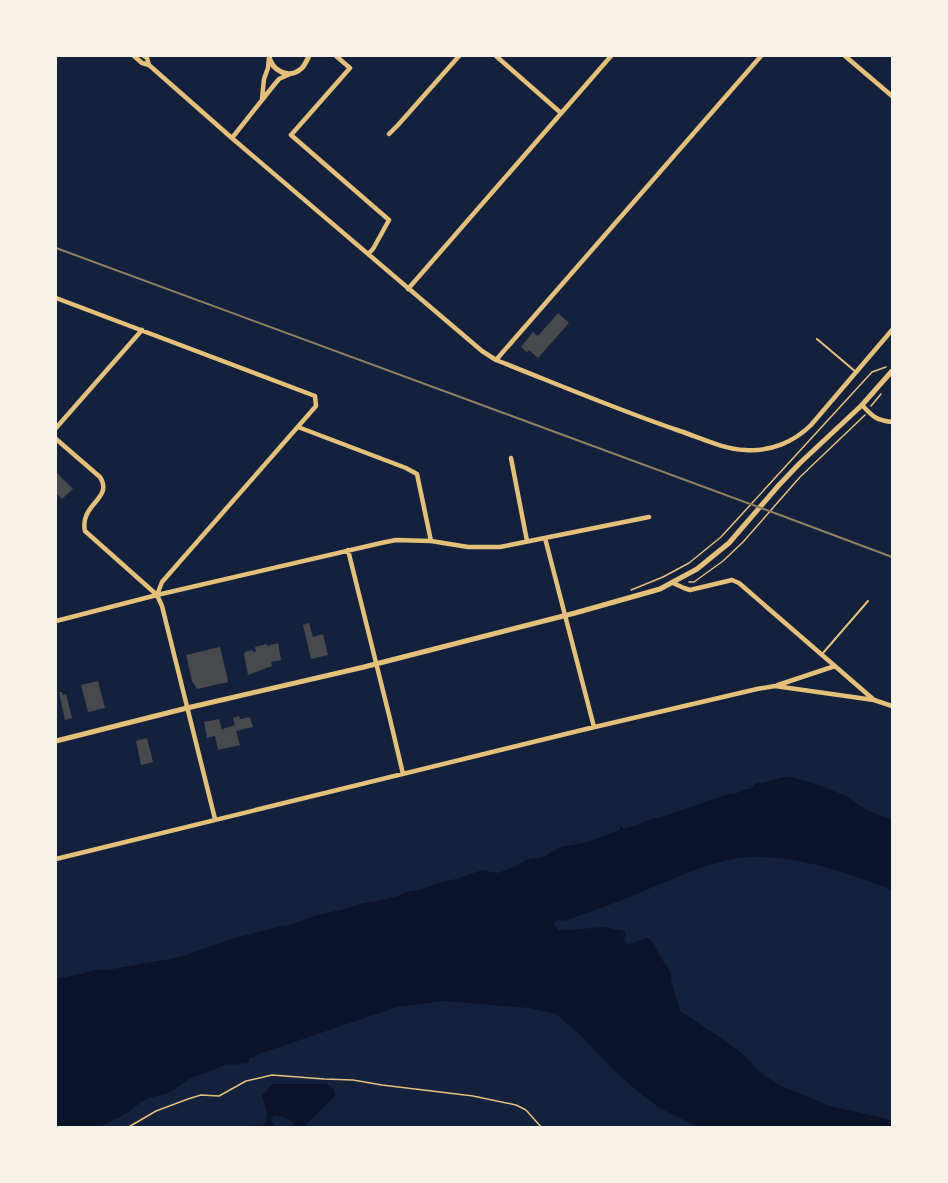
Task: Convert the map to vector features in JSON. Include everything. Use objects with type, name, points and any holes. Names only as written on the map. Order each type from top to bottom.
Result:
[{"type":"street","points":[[134,56],[142,63],[149,65],[231,138],[482,351],[496,360],[661,424],[728,447],[752,450],[776,446],[792,440],[806,430],[892,330]]},
{"type":"street","points":[[144,56],[149,65]]},
{"type":"street","points":[[269,56],[273,66],[278,70],[289,74],[295,72]]},
{"type":"street","points":[[261,99],[269,56]]},
{"type":"street","points":[[336,56],[350,68],[291,135],[389,220],[368,254]]},
{"type":"street","points":[[388,134],[459,56]]},
{"type":"street","points":[[496,56],[561,113]]},
{"type":"street","points":[[408,289],[611,56]]},
{"type":"street","points":[[496,360],[761,56]]},
{"type":"street","points":[[845,56],[892,96]]},
{"type":"street","points":[[231,138],[279,79],[300,70],[308,57]]},
{"type":"street","points":[[56,298],[315,396],[316,406],[162,582],[157,595]]},
{"type":"street","points":[[56,428],[142,330]]},
{"type":"street","points":[[56,741],[376,664],[660,590],[697,569],[729,543],[786,478],[862,405],[892,371]]},
{"type":"street","points":[[862,405],[878,420],[892,422]]},
{"type":"street","points":[[298,427],[417,474],[431,541]]},
{"type":"street","points":[[56,439],[104,483],[103,493],[86,515],[84,522],[86,531],[157,595],[162,606],[215,819]]},
{"type":"street","points":[[511,458],[527,542]]},
{"type":"street","points":[[56,621],[157,595],[396,540],[431,541],[468,547],[500,547],[649,517]]},
{"type":"street","points":[[545,538],[594,727]]},
{"type":"street","points":[[348,550],[403,774]]},
{"type":"street","points":[[673,584],[690,590],[732,580],[739,583],[874,700]]},
{"type":"street","points":[[56,859],[594,727],[775,686],[835,666]]},
{"type":"street","points":[[775,686],[874,700],[892,706]]},
{"type":"lane","points":[[817,339],[856,372]]},
{"type":"lane","points":[[822,654],[868,600]]},
{"type":"path","points":[[643,584],[663,577],[689,563],[721,537],[872,372],[892,366]]},
{"type":"path","points":[[694,582],[723,561],[743,542],[800,477],[858,422]]},
{"type":"path","points":[[127,1128],[156,1111],[201,1095],[219,1096],[246,1081],[272,1075],[353,1080],[473,1096],[516,1105],[526,1110],[542,1128]]},
{"type":"water","points":[[784,777],[819,785],[892,820],[892,890],[859,877],[804,862],[768,857],[738,858],[703,867],[611,904],[564,921],[557,920],[554,923],[559,930],[603,927],[624,931],[626,934],[624,939],[629,944],[648,938],[669,971],[680,1011],[744,1055],[759,1072],[779,1085],[830,1106],[892,1120],[892,1127],[697,1127],[658,1107],[642,1095],[556,1014],[528,1008],[444,1001],[397,1007],[256,1055],[249,1059],[249,1063],[227,1064],[189,1079],[171,1092],[146,1099],[122,1116],[99,1127],[56,1127],[56,979],[95,970],[107,970],[180,957],[235,938],[291,925],[314,916],[359,904],[398,896],[482,870],[498,873],[525,860],[545,856],[560,847],[584,843],[620,830],[622,826],[623,829],[634,826],[725,795],[750,789],[756,783]]},
{"type":"water","points":[[272,1084],[325,1084],[331,1086],[335,1093],[334,1097],[304,1127],[291,1127],[294,1123],[292,1121],[274,1116],[271,1120],[275,1127],[264,1127],[267,1114],[262,1095]]},
{"type":"building","points":[[558,313],[569,323],[538,358],[529,350],[527,352],[521,347],[533,332],[538,336]]},
{"type":"building","points":[[56,472],[73,489],[62,499],[56,493]]},
{"type":"building","points":[[309,623],[313,637],[323,634],[328,655],[311,659],[303,625]]},
{"type":"building","points":[[278,643],[281,660],[271,662],[272,666],[248,675],[245,652],[256,651],[255,647]]},
{"type":"building","points":[[220,647],[228,682],[197,689],[192,681],[186,655]]},
{"type":"building","points":[[98,681],[105,708],[88,712],[81,685]]},
{"type":"building","points":[[59,692],[66,694],[72,718],[65,720]]},
{"type":"building","points":[[239,716],[240,719],[250,717],[253,727],[236,731],[240,745],[218,750],[215,736],[207,738],[204,722],[219,719],[223,734],[222,729],[235,725],[233,718]]},
{"type":"building","points":[[147,738],[153,762],[141,765],[136,741]]},
{"type":"waterway","points":[[250,1128],[258,1125],[264,1126]]},
{"type":"railway","points":[[56,248],[892,557]]}]
